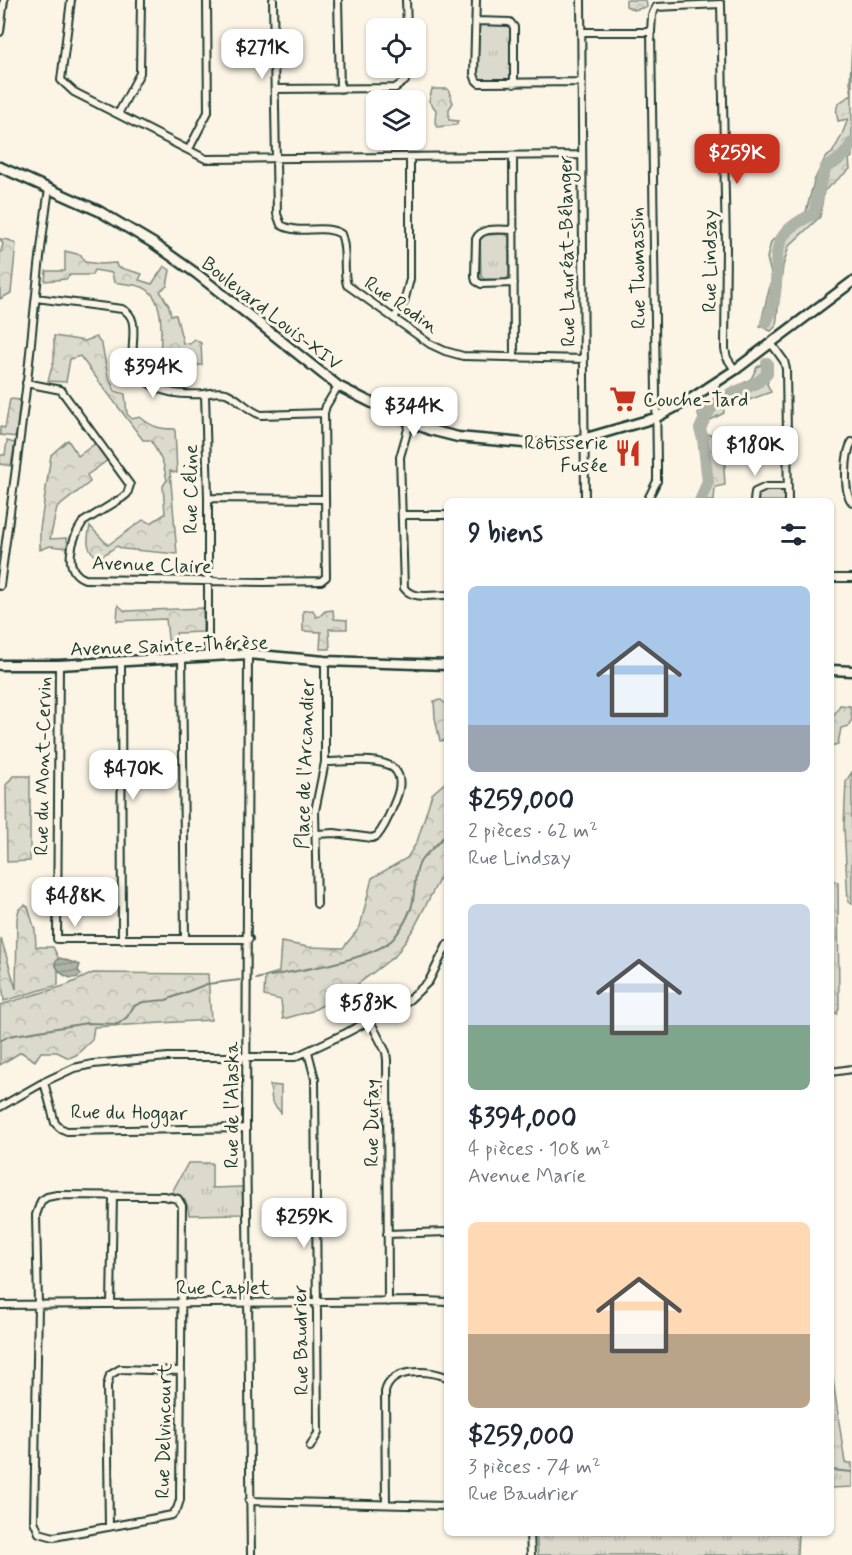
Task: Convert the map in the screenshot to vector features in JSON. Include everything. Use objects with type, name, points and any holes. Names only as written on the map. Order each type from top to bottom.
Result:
[{"type":"main road","name":"Boulevard Louis-XIV","points":[[0,167],[99,211],[153,243],[197,274],[338,386],[410,422],[459,437],[503,442],[569,442],[655,417],[688,400],[735,370],[852,282]]},
{"type":"main road","name":"Avenue Sainte-Thérèse","points":[[0,665],[59,665],[248,654],[325,661],[444,664]]},
{"type":"main road","points":[[834,670],[852,671]]},
{"type":"street","points":[[0,32],[4,0]]},
{"type":"street","points":[[71,0],[61,80],[74,92],[206,159],[581,154]]},
{"type":"street","points":[[118,114],[140,73],[141,0]]},
{"type":"street","points":[[189,149],[208,112],[207,0]]},
{"type":"street","points":[[273,0],[276,159]]},
{"type":"street","points":[[338,0],[340,89]]},
{"type":"street","points":[[406,0],[407,18]]},
{"type":"street","points":[[476,0],[476,80],[479,83],[581,82]]},
{"type":"street","name":"Rue Lauréat-Bélanger","points":[[580,0],[585,498]]},
{"type":"street","name":"Rue Lindsay","points":[[651,32],[652,15],[657,7],[721,4],[726,246],[725,349],[727,358],[735,370]]},
{"type":"street","points":[[477,21],[510,22],[514,27],[514,84]]},
{"type":"street","points":[[580,32],[651,32]]},
{"type":"street","name":"Rue Thomassin","points":[[648,498],[657,481],[651,32]]},
{"type":"street","points":[[275,89],[395,88],[405,81],[405,78]]},
{"type":"street","points":[[513,156],[514,358]]},
{"type":"street","points":[[394,318],[404,302],[410,279],[410,158]]},
{"type":"street","name":"Rue Rodin","points":[[276,159],[277,214],[281,225],[293,230],[330,229],[341,234],[346,245],[346,285],[394,318],[445,351],[463,356],[584,359]]},
{"type":"street","points":[[0,586],[49,189]]},
{"type":"street","points":[[514,230],[483,230],[476,239],[476,280],[481,284],[514,283]]},
{"type":"street","points":[[36,298],[128,311],[134,320],[132,361],[141,377],[159,389],[170,393],[225,393],[252,412],[261,415],[324,414]]},
{"type":"street","points":[[771,343],[784,361],[786,369],[788,498]]},
{"type":"street","name":"Avenue Claire","points":[[26,383],[62,390],[130,485],[127,494],[83,522],[80,527],[74,540],[71,557],[73,571],[77,576],[85,579],[206,582],[321,581],[326,577],[325,499]]},
{"type":"street","points":[[208,498],[325,499],[324,414],[338,386]]},
{"type":"street","name":"Rue Céline","points":[[205,394],[208,498],[206,582],[208,657]]},
{"type":"street","points":[[410,422],[400,457],[404,588],[407,592],[419,596],[444,595]]},
{"type":"street","points":[[852,442],[847,454],[847,491],[848,498],[852,502]]},
{"type":"street","points":[[754,498],[754,492],[759,488],[788,486]]},
{"type":"street","points":[[403,515],[444,515]]},
{"type":"street","points":[[834,578],[852,578]]},
{"type":"street","name":"Rue de l'Alaska","points":[[248,654],[249,939],[246,1128],[251,1555]]},
{"type":"street","points":[[182,658],[185,939]]},
{"type":"street","name":"Place de l'Arcandier","points":[[317,904],[315,811],[325,762],[325,661]]},
{"type":"street","points":[[121,662],[122,940],[249,939]]},
{"type":"street","name":"Rue du Mont-Cervin","points":[[59,665],[57,939],[122,940]]},
{"type":"street","points":[[317,834],[334,833],[372,838],[377,836],[391,813],[401,781],[396,769],[384,762],[325,762]]},
{"type":"street","points":[[0,1107],[74,1068],[93,1064],[168,1057],[295,1057],[409,1000],[420,992],[439,964],[444,952]]},
{"type":"street","name":"Rue Dufay","points":[[370,1021],[386,1052],[387,1060],[388,1302]]},
{"type":"street","name":"Rue Baudrier","points":[[308,1052],[315,1079],[318,1433],[310,1447]]},
{"type":"street","points":[[834,1072],[852,1069]]},
{"type":"street","name":"Rue du Hoggar","points":[[44,1082],[55,1123],[67,1131],[246,1128]]},
{"type":"street","points":[[38,1305],[36,1215],[41,1201],[57,1195],[113,1196],[111,1304]]},
{"type":"street","name":"Rue Delvincourt","points":[[38,1305],[34,1461],[36,1529],[46,1537],[54,1537],[172,1515],[180,1500],[182,1206],[178,1199],[165,1196],[113,1196]]},
{"type":"street","points":[[387,1234],[444,1232]]},
{"type":"street","name":"Rue Caplet","points":[[0,1305],[444,1302]]},
{"type":"street","points":[[109,1527],[107,1386],[110,1375],[120,1369],[181,1371]]},
{"type":"street","points":[[386,1504],[386,1386],[393,1377],[400,1374],[433,1373],[444,1376]]},
{"type":"street","points":[[249,1501],[444,1506]]},
{"type":"street","points":[[530,1536],[531,1555]]},
{"type":"green space","points":[[626,0],[646,0],[647,7],[634,10],[626,6]]},
{"type":"green space","points":[[477,21],[510,22],[514,27],[514,84],[479,83],[474,74]]},
{"type":"green space","points":[[852,44],[852,95],[850,83]]},
{"type":"green space","points":[[432,89],[448,89],[453,103],[449,109],[449,120],[458,121],[456,125],[437,127],[436,110],[429,101]]},
{"type":"green space","points":[[852,95],[850,169],[824,191],[820,217],[789,246],[783,266],[776,326],[771,331],[760,326],[772,278],[767,258],[771,242],[796,218],[806,212],[814,181],[825,158],[832,153],[841,137],[848,119],[838,121],[838,104]]},
{"type":"green space","points":[[505,234],[509,237],[509,276],[506,280],[484,279],[481,276],[480,237]]},
{"type":"green space","points":[[0,239],[16,244],[11,293],[0,299],[0,254],[3,244]]},
{"type":"green space","points":[[65,251],[81,255],[85,262],[116,263],[117,267],[142,274],[139,280],[152,284],[164,266],[170,270],[167,286],[160,291],[169,306],[171,315],[176,315],[183,343],[190,344],[194,339],[201,343],[202,365],[185,366],[184,355],[160,356],[159,308],[150,292],[142,287],[114,282],[112,273],[94,270],[92,275],[70,275],[66,279],[45,281],[46,271],[65,271]]},
{"type":"green space","points":[[54,336],[85,341],[96,337],[102,345],[108,376],[115,391],[125,394],[127,414],[132,419],[140,417],[156,427],[175,429],[177,473],[170,471],[177,554],[123,549],[117,546],[99,558],[91,552],[88,540],[90,526],[108,545],[143,520],[151,523],[165,514],[163,486],[167,480],[163,463],[151,440],[143,440],[80,356],[70,359],[66,382],[48,381],[54,360]]},
{"type":"green space","points":[[769,360],[772,368],[767,384],[771,392],[749,400],[734,398],[730,390],[751,379],[757,367]]},
{"type":"green space","points":[[722,391],[724,413],[701,425],[698,414]]},
{"type":"green space","points":[[10,399],[20,400],[16,437],[0,435],[0,427],[5,428]]},
{"type":"green space","points":[[706,434],[748,442],[752,450],[749,454],[741,455],[728,449],[723,452],[726,463],[725,485],[715,487],[714,498],[696,498],[704,477],[703,439]]},
{"type":"green space","points":[[68,440],[78,456],[96,443],[108,460],[87,475],[90,482],[57,508],[50,539],[67,538],[68,548],[50,546],[40,550],[40,529],[51,455]]},
{"type":"green space","points":[[7,441],[15,443],[11,466],[0,464],[0,455],[5,455]]},
{"type":"green space","points":[[788,487],[788,498],[754,498],[755,492]]},
{"type":"green space","points":[[118,605],[125,611],[203,608],[203,632],[176,633],[177,647],[169,648],[166,619],[117,621]]},
{"type":"green space","points":[[313,610],[316,617],[325,611],[333,610],[334,619],[347,620],[347,629],[329,629],[330,649],[320,649],[321,632],[303,631],[303,611]]},
{"type":"green space","points":[[441,700],[444,702],[444,740],[440,741],[434,701]]},
{"type":"green space","points":[[840,705],[850,706],[852,719],[848,726],[841,728],[838,744],[834,745],[834,715]]},
{"type":"green space","points":[[852,772],[852,904],[848,902],[844,827],[846,781]]},
{"type":"green space","points":[[13,776],[30,776],[30,861],[7,862],[6,785]]},
{"type":"green space","points":[[444,784],[444,870],[414,928],[396,955],[350,990],[312,1011],[283,1019],[281,1000],[264,996],[265,976],[279,972],[281,942],[308,947],[343,948],[360,927],[372,878],[407,858],[417,842],[432,794]]},
{"type":"green space","points":[[834,881],[838,882],[839,1008],[837,1014],[834,1012]]},
{"type":"green space","points":[[25,905],[28,907],[35,930],[36,947],[53,947],[58,957],[58,985],[4,1001],[0,959],[1,938],[16,989],[17,918],[19,909]]},
{"type":"green space","points":[[93,973],[208,974],[211,1020],[94,1027],[92,1040],[76,1055],[69,1058],[57,1052],[41,1052],[35,1061],[21,1052],[0,1065],[0,1005],[67,985]]},
{"type":"green space","points":[[270,1085],[281,1086],[281,1113],[272,1102]]},
{"type":"green space","points":[[188,1163],[212,1163],[212,1188],[243,1187],[243,1214],[189,1215],[185,1200],[172,1192]]},
{"type":"green space","points":[[834,1387],[845,1463],[852,1463],[852,1487],[834,1488]]},
{"type":"green space","points":[[536,1536],[798,1536],[797,1555],[538,1555]]},
{"type":"shaded area","points":[[60,958],[80,965],[78,970],[81,975],[73,978],[61,973],[55,962]]},
{"type":"waterway","points":[[766,323],[774,300],[778,250],[781,240],[787,231],[798,222],[814,214],[826,167],[841,158],[852,143]]},
{"type":"waterway","points":[[701,498],[708,482],[700,429],[702,424],[710,410],[722,398],[762,379],[767,374],[767,363]]},
{"type":"waterway","points":[[256,979],[348,960],[382,947],[393,939],[410,911],[420,862],[444,835]]},
{"type":"waterway","points":[[0,1041],[9,1036],[87,1023],[118,1024],[127,1017],[134,1006],[143,1002],[166,1000],[207,984],[240,980]]},
{"type":"waterway","points":[[834,1470],[852,1472]]},
{"type":"place","name":"Couche-Tard","points":[[623,399]]},
{"type":"place","name":"Rôtisserie Fusée","points":[[628,453]]}]
